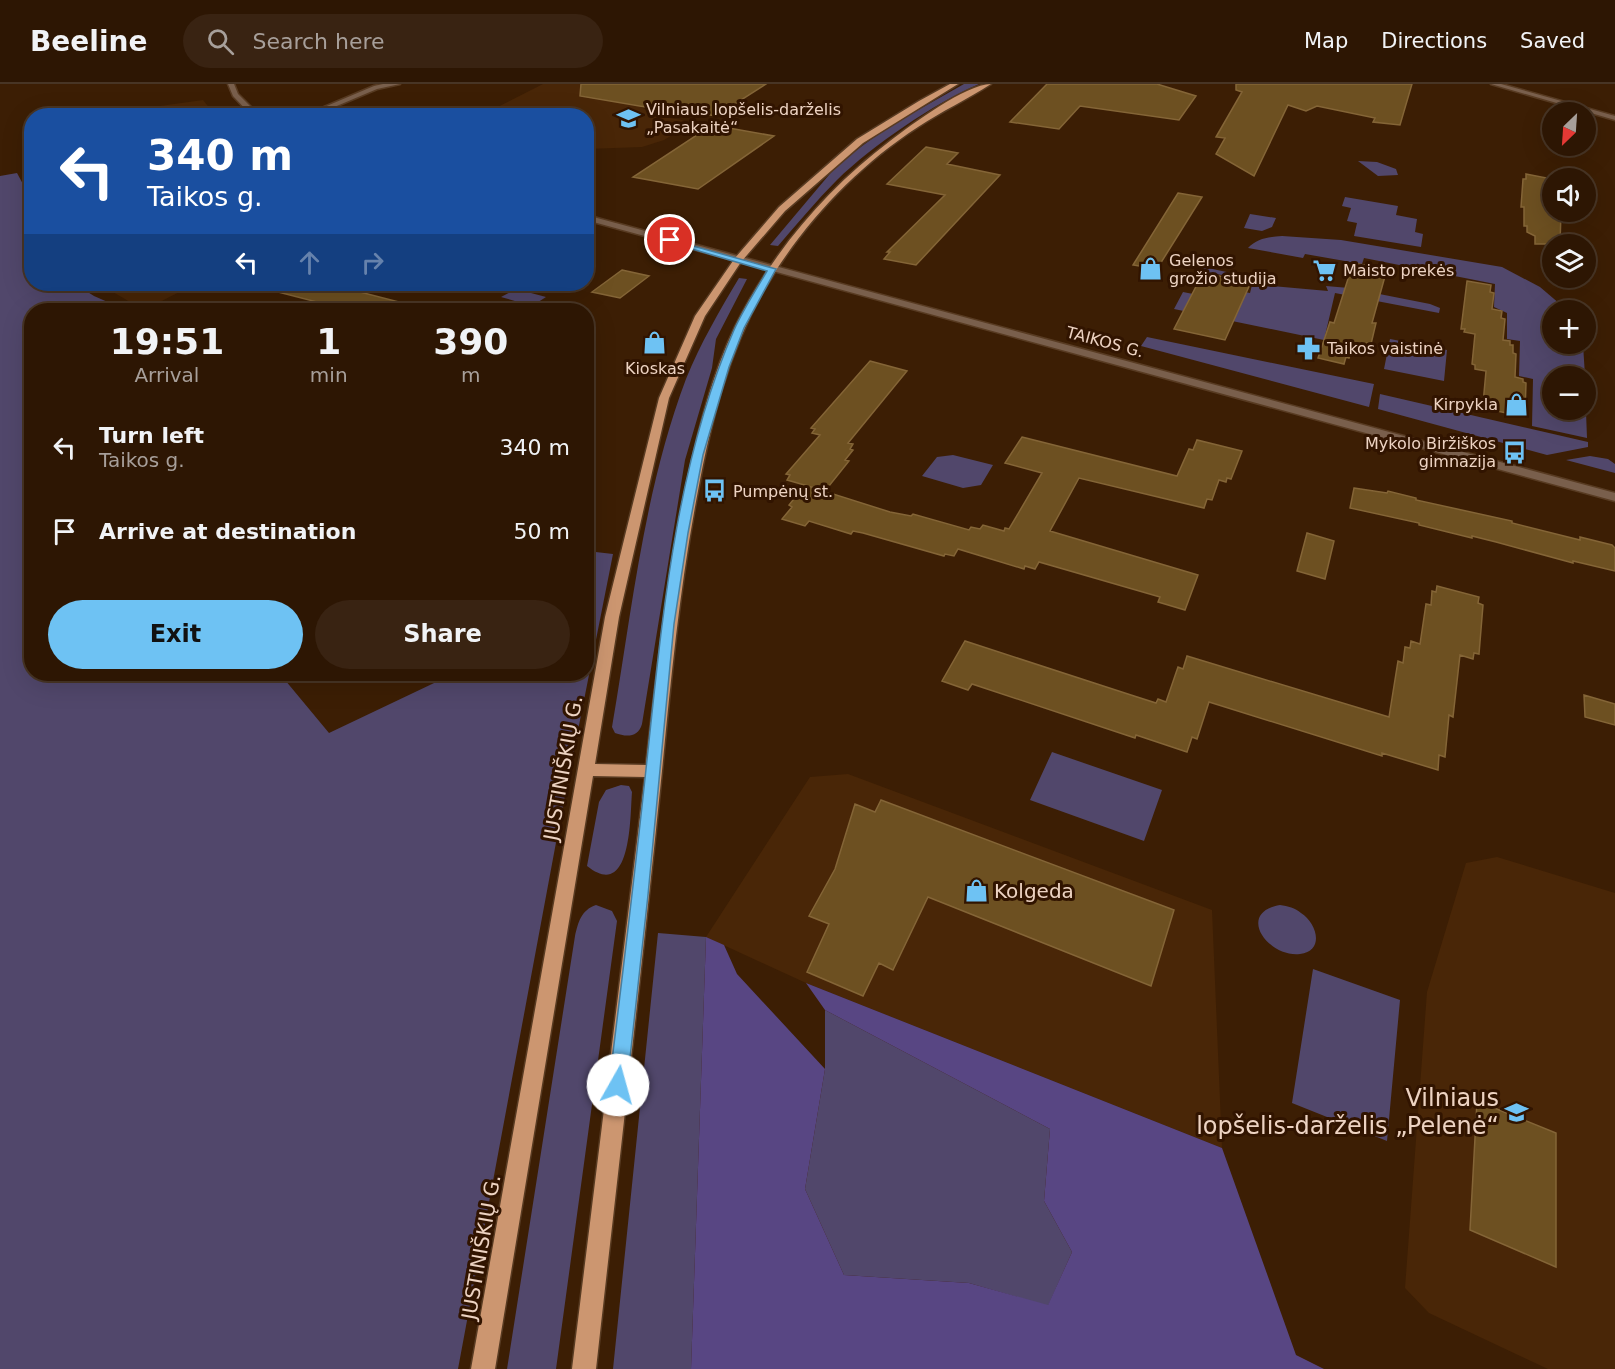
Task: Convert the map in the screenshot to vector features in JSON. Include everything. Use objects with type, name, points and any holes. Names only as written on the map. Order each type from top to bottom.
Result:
[{"type":"main road","name":"JUSTINIŠKIŲ G.","points":[[483,1369],[612,617],[664,398],[700,316],[738,260],[782,209],[860,141],[921,102],[955,84]]},
{"type":"main road","points":[[584,1369],[654,771],[668,624],[698,455],[728,357],[740,328],[772,269],[832,195],[864,165],[943,108],[988,84]]},
{"type":"main road","points":[[586,770],[654,771]]},
{"type":"street","points":[[231,84],[235,95],[249,108]]},
{"type":"street","points":[[325,108],[376,87],[397,84]]},
{"type":"street","points":[[1494,84],[1615,118]]},
{"type":"street","name":"TAIKOS G.","points":[[594,219],[1615,497]]},
{"type":"shaded area","name":"Vilniaus lopšelis-darželis „Pasakaitė“","points":[[543,84],[627,84],[637,105],[658,116],[682,120],[690,124],[664,140],[642,147],[594,149],[594,108],[496,108]]},
{"type":"shaded area","points":[[964,84],[979,84],[923,114],[868,153],[829,188],[778,246],[770,245],[839,163],[888,127]]},
{"type":"shaded area","points":[[203,100],[209,108],[155,108]]},
{"type":"shaded area","points":[[1358,161],[1377,162],[1396,169],[1398,175],[1378,176]]},
{"type":"shaded area","points":[[17,173],[24,186],[24,291],[86,291],[110,303],[24,303],[24,681],[286,681],[329,733],[438,681],[588,681],[458,1369],[0,1369],[0,176]]},
{"type":"shaded area","points":[[1345,197],[1398,206],[1396,215],[1417,219],[1415,232],[1423,234],[1421,247],[1354,236],[1357,223],[1347,221],[1351,208],[1342,206]]},
{"type":"shaded area","points":[[1250,214],[1276,218],[1272,227],[1262,231],[1244,228]]},
{"type":"shaded area","points":[[1282,236],[1341,240],[1502,267],[1540,287],[1555,300],[1542,300],[1542,354],[1584,354],[1584,366],[1542,366],[1542,420],[1586,420],[1587,438],[1532,426],[1533,379],[1519,376],[1520,341],[1507,339],[1507,313],[1494,307],[1495,284],[1364,258],[1362,264],[1305,254],[1303,258],[1248,248],[1259,240]]},
{"type":"shaded area","points":[[1203,267],[1255,278],[1272,286],[1328,291],[1326,286],[1349,288],[1440,308],[1439,313],[1335,293],[1324,340],[1174,309],[1183,292],[1213,298],[1219,287],[1250,293],[1253,281],[1201,271]]},
{"type":"shaded area","points":[[739,278],[747,279],[716,339],[712,368],[685,460],[642,724],[635,734],[627,736],[615,733],[612,727],[641,551],[660,464],[686,379],[711,327]]},
{"type":"shaded area","points":[[111,291],[181,291],[158,303],[132,303]]},
{"type":"shaded area","points":[[512,291],[524,291],[546,297],[537,303],[522,303],[501,297]]},
{"type":"shaded area","points":[[1147,337],[1374,384],[1369,407],[1141,346]]},
{"type":"shaded area","points":[[1390,339],[1447,350],[1444,381],[1384,369]]},
{"type":"shaded area","points":[[1380,394],[1588,442],[1588,447],[1547,455],[1378,409]]},
{"type":"shaded area","points":[[953,455],[993,465],[981,485],[963,488],[922,476],[937,457]]},
{"type":"shaded area","points":[[1590,456],[1608,459],[1615,464],[1615,473],[1566,460]]},
{"type":"shaded area","points":[[594,552],[613,554],[594,650]]},
{"type":"shaded area","points":[[1052,752],[1162,790],[1144,841],[1030,800]]},
{"type":"shaded area","points":[[848,774],[1212,910],[1222,1148],[806,983],[706,937],[810,777]]},
{"type":"shaded area","points":[[621,785],[629,786],[632,792],[626,852],[613,873],[602,874],[587,866],[599,802],[606,790]]},
{"type":"shaded area","name":"Vilniaus lopšelis-darželis „Pelenė“","points":[[1497,857],[1615,893],[1615,1369],[1548,1369],[1429,1313],[1405,1288],[1427,992],[1466,863]]},
{"type":"shaded area","points":[[596,905],[612,911],[617,921],[556,1369],[507,1369],[575,936],[584,914]]},
{"type":"shaded area","points":[[1280,905],[1296,910],[1311,923],[1316,942],[1308,952],[1288,953],[1277,949],[1261,934],[1258,925],[1260,917],[1267,910]]},
{"type":"shaded area","points":[[658,933],[706,937],[691,1369],[613,1369]]},
{"type":"shaded area","points":[[706,937],[724,945],[737,974],[825,1069],[805,1189],[844,1275],[969,1283],[1048,1305],[1072,1252],[1044,1201],[1050,1129],[825,1010],[806,983],[1222,1148],[1296,1355],[1324,1369],[691,1369]]},
{"type":"shaded area","points":[[1313,969],[1400,1000],[1387,1141],[1292,1103]]},
{"type":"shaded area","points":[[825,1010],[1050,1129],[1044,1201],[1072,1252],[1048,1306],[969,1283],[844,1275],[805,1189],[825,1069]]},
{"type":"building","points":[[581,84],[766,84],[716,116],[580,96]]},
{"type":"building","points":[[1047,84],[1157,84],[1196,96],[1179,120],[1080,106],[1059,129],[1010,122]]},
{"type":"building","points":[[1236,84],[1412,84],[1400,125],[1373,122],[1375,118],[1317,106],[1306,111],[1288,105],[1254,176],[1216,154],[1225,138],[1216,137],[1242,92],[1236,90]]},
{"type":"building","points":[[712,125],[774,136],[698,189],[633,177]]},
{"type":"building","points":[[926,147],[958,153],[947,164],[1000,175],[916,265],[884,259],[890,252],[887,252],[945,195],[887,184]]},
{"type":"building","points":[[1526,174],[1542,177],[1542,222],[1561,222],[1560,234],[1542,234],[1542,244],[1535,244],[1535,236],[1527,232],[1527,226],[1524,226],[1524,207],[1521,207],[1523,179],[1526,179]]},
{"type":"building","points":[[1178,193],[1202,197],[1157,269],[1133,265]]},
{"type":"building","points":[[1353,263],[1387,269],[1372,323],[1376,323],[1371,344],[1367,343],[1366,347],[1354,344],[1344,364],[1318,358],[1330,322],[1334,323]]},
{"type":"building","points":[[622,270],[649,276],[620,298],[592,292]]},
{"type":"building","points":[[1203,273],[1251,282],[1225,340],[1174,329]]},
{"type":"building","points":[[1467,281],[1491,285],[1490,292],[1494,293],[1492,309],[1502,311],[1501,318],[1505,319],[1503,340],[1510,341],[1510,345],[1513,345],[1513,353],[1516,354],[1515,377],[1523,379],[1526,383],[1525,413],[1521,412],[1521,416],[1487,409],[1487,405],[1483,404],[1486,371],[1475,369],[1475,365],[1472,364],[1475,334],[1464,332],[1465,329],[1461,329]]},
{"type":"building","points":[[274,291],[356,291],[403,303],[321,303]]},
{"type":"building","points":[[870,361],[907,371],[848,443],[853,444],[850,449],[853,450],[845,460],[849,461],[825,491],[787,480],[790,475],[786,474],[820,435],[812,433],[815,429],[811,428]]},
{"type":"building","points":[[1022,437],[1177,476],[1189,449],[1193,450],[1197,440],[1242,451],[1231,479],[1227,478],[1226,482],[1219,480],[1212,500],[1207,499],[1204,508],[1079,478],[1050,531],[1198,575],[1185,610],[1158,602],[1160,597],[1039,562],[1035,569],[1025,566],[1024,569],[958,549],[954,556],[945,554],[944,556],[863,533],[853,531],[851,534],[809,521],[805,526],[782,519],[792,507],[789,505],[805,485],[890,512],[911,516],[913,514],[969,530],[971,527],[980,529],[983,525],[1004,531],[1005,528],[1009,529],[1042,473],[1005,463]]},
{"type":"building","points":[[1354,488],[1387,493],[1388,491],[1580,540],[1580,537],[1612,545],[1615,548],[1615,571],[1573,561],[1573,563],[1472,536],[1472,538],[1419,525],[1419,523],[1350,508]]},
{"type":"building","points":[[1307,533],[1334,541],[1325,579],[1297,571]]},
{"type":"building","points":[[1437,586],[1479,597],[1478,603],[1483,605],[1479,654],[1474,653],[1473,659],[1460,655],[1453,717],[1449,715],[1445,757],[1439,755],[1438,770],[1382,753],[1382,756],[1209,702],[1197,739],[1192,737],[1187,752],[1136,735],[1135,738],[972,684],[968,690],[942,681],[965,641],[1156,703],[1158,699],[1166,702],[1178,667],[1183,669],[1187,656],[1389,717],[1398,661],[1403,663],[1405,647],[1410,648],[1411,641],[1420,644],[1426,604],[1431,605],[1432,591],[1436,592]]},
{"type":"building","points":[[1584,695],[1615,704],[1615,725],[1585,717]]},
{"type":"building","name":"Kolgeda","points":[[881,800],[1174,910],[1151,986],[928,897],[893,970],[879,963],[863,996],[807,972],[829,924],[809,916],[835,869],[855,804],[875,812]]},
{"type":"building","points":[[1477,1101],[1556,1133],[1556,1267],[1470,1230]]},
{"type":"place","name":"Vilniaus lopšelis-darželis „Pasakaitė“","points":[[628,118]]},
{"type":"place","name":"Gelenos grožio studija","points":[[1151,269]]},
{"type":"place","name":"Maisto prekės","points":[[1325,270]]},
{"type":"place","name":"Kioskas","points":[[655,343]]},
{"type":"place","name":"Taikos vaistinė","points":[[1309,348]]},
{"type":"place","name":"Kirpykla","points":[[1516,404]]},
{"type":"place","name":"Mykolo Biržiškos gimnazija","points":[[1514,452]]},
{"type":"place","name":"Pumpėnų st.","points":[[715,491]]},
{"type":"place","name":"Kolgeda","points":[[976,891]]},
{"type":"place","name":"Vilniaus lopšelis-darželis „Pelenė“","points":[[1517,1112]]},
{"type":"route","points":[[618,1085],[654,771],[668,624],[682,533],[698,455],[724,367],[740,328],[772,269],[670,240]]}]
